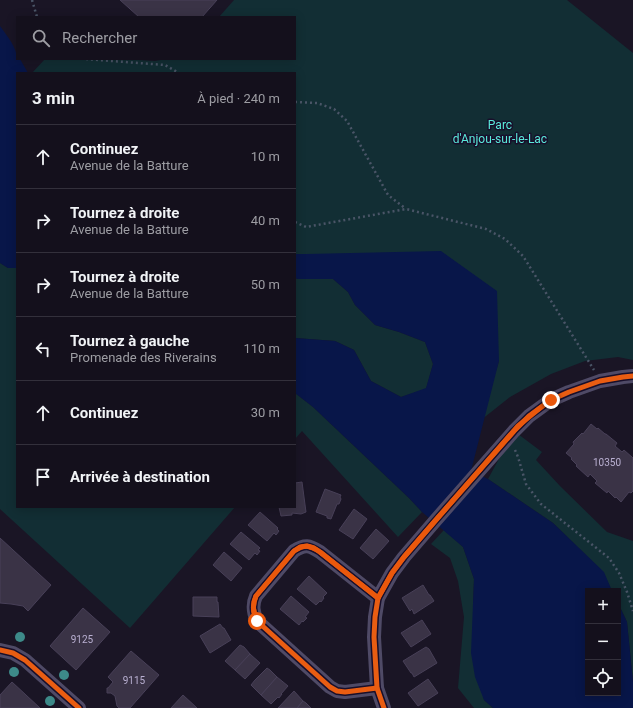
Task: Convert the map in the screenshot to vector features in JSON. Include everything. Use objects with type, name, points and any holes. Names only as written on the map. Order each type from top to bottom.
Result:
[{"type":"street","points":[[384,708],[377,688],[374,637],[375,617],[378,598],[392,573],[404,557],[509,436],[529,416],[551,400],[569,392],[600,381],[633,376]]},
{"type":"street","points":[[377,688],[345,692],[337,691],[330,687],[257,621],[254,615],[253,602],[256,596],[294,551],[300,547],[307,546],[320,552],[378,598]]},
{"type":"street","points":[[0,650],[13,653],[25,660],[79,708]]},
{"type":"path","points":[[32,0],[37,16]]},
{"type":"path","points":[[99,60],[165,65],[176,72]]},
{"type":"path","points":[[296,102],[317,104],[334,109],[347,121],[388,195],[406,209],[486,229],[505,239],[523,256],[600,381]]},
{"type":"path","points":[[296,222],[306,227],[406,209]]},
{"type":"path","points":[[509,436],[518,457],[526,484],[541,504],[609,558],[619,573],[633,611]]},
{"type":"green space","name":"Parc d'Anjou-sur-le-Lac","points":[[234,0],[567,0],[633,53],[633,360],[618,357],[585,361],[551,374],[510,397],[481,420],[499,361],[306,254],[296,254],[296,72],[33,72],[44,60],[296,60],[296,16],[220,16]]},
{"type":"green space","points":[[0,263],[8,268],[16,268],[16,508],[234,508],[130,628],[0,509]]},
{"type":"green space","points":[[296,278],[333,279],[348,292],[355,305],[375,325],[425,342],[433,364],[426,389],[401,397],[371,381],[354,350],[335,341],[296,338]]},
{"type":"green space","points":[[296,394],[313,407],[422,512],[398,537],[302,431],[296,438]]},
{"type":"green space","points":[[514,431],[542,452],[536,460],[607,532],[633,541],[633,682],[627,622],[621,609],[621,588],[611,588],[603,572],[553,523],[488,479]]},
{"type":"green space","points":[[444,530],[463,547],[474,579],[473,609],[484,700],[493,708],[474,708],[458,688],[464,617],[458,581],[450,558],[431,544]]},
{"type":"shaded area","points":[[0,26],[15,50],[16,60],[21,60],[27,72],[16,72],[16,268],[8,268],[0,263]]},
{"type":"shaded area","points":[[441,251],[497,291],[499,361],[471,471],[488,479],[553,523],[604,572],[611,588],[585,588],[585,696],[621,696],[621,609],[627,622],[633,682],[633,708],[493,708],[484,700],[475,677],[471,653],[474,579],[463,547],[422,512],[313,407],[296,394],[296,338],[335,341],[354,350],[371,381],[401,397],[426,388],[433,364],[425,342],[375,325],[355,305],[348,292],[333,279],[296,278],[296,254]]},
{"type":"building","points":[[120,0],[217,0],[203,16],[138,16]]},
{"type":"building","points":[[591,424],[617,443],[615,446],[622,452],[624,450],[633,458],[633,491],[631,493],[629,492],[621,502],[608,491],[607,493],[595,483],[597,481],[590,474],[588,477],[576,466],[577,465],[571,459],[572,458],[566,453],[574,444],[573,442],[582,433],[583,434]]},
{"type":"building","points":[[302,482],[306,512],[301,514],[292,513],[292,515],[281,516],[279,508],[296,508],[296,483]]},
{"type":"building","points":[[325,489],[341,495],[339,504],[337,504],[331,519],[316,512]]},
{"type":"building","points":[[354,509],[367,519],[353,539],[339,530]]},
{"type":"building","points":[[260,512],[278,528],[277,529],[279,531],[276,535],[274,533],[267,541],[248,525]]},
{"type":"building","points":[[376,529],[389,541],[373,559],[360,548]]},
{"type":"building","points":[[241,532],[260,548],[257,555],[255,553],[249,560],[230,544]]},
{"type":"building","points":[[0,538],[51,585],[28,611],[23,606],[0,603]]},
{"type":"building","points":[[224,552],[242,568],[231,581],[213,565]]},
{"type":"building","points":[[309,576],[327,593],[321,602],[320,601],[316,605],[297,589]]},
{"type":"building","points":[[423,585],[434,601],[414,614],[412,609],[410,611],[402,598]]},
{"type":"building","points":[[291,596],[309,612],[305,617],[307,618],[299,625],[280,609]]},
{"type":"building","points":[[193,597],[217,597],[219,617],[193,616]]},
{"type":"building","points":[[83,608],[110,632],[76,670],[50,646]]},
{"type":"building","points":[[422,620],[431,634],[411,647],[401,633]]},
{"type":"building","points":[[220,624],[231,640],[210,653],[200,636]]},
{"type":"building","points":[[240,645],[250,654],[235,670],[225,661]]},
{"type":"building","points":[[426,647],[429,649],[437,663],[414,677],[403,661]]},
{"type":"building","points":[[131,651],[159,675],[130,708],[119,708],[117,706],[115,696],[111,693],[107,693],[107,688],[113,682],[108,677]]},
{"type":"building","points":[[250,654],[260,663],[245,679],[235,670]]},
{"type":"building","points":[[267,668],[277,677],[261,695],[251,685]]},
{"type":"building","points":[[277,677],[288,686],[279,698],[278,697],[271,704],[261,695]]},
{"type":"building","points":[[428,679],[438,693],[418,706],[408,693]]},
{"type":"building","points":[[12,682],[40,708],[0,708],[0,695]]},
{"type":"building","points":[[294,691],[303,701],[297,708],[278,708]]},
{"type":"building","points":[[183,695],[197,708],[171,708]]},
{"type":"building","points":[[303,701],[306,703],[311,708],[297,708]]},
{"type":"cycle path","points":[[384,708],[377,688],[374,637],[375,617],[378,598],[392,573],[435,521],[529,416],[551,400],[569,392],[600,381],[633,376]]},
{"type":"cycle path","points":[[377,688],[345,692],[337,691],[330,687],[257,621],[254,612],[254,605],[256,596],[294,551],[304,546],[313,548],[320,552],[378,598]]},
{"type":"cycle path","points":[[0,650],[13,653],[25,660],[79,708]]},
{"type":"route","points":[[257,621],[253,608],[253,602],[256,596],[294,551],[300,547],[307,546],[314,548],[378,598],[385,584],[404,557],[518,426],[551,400]]}]
